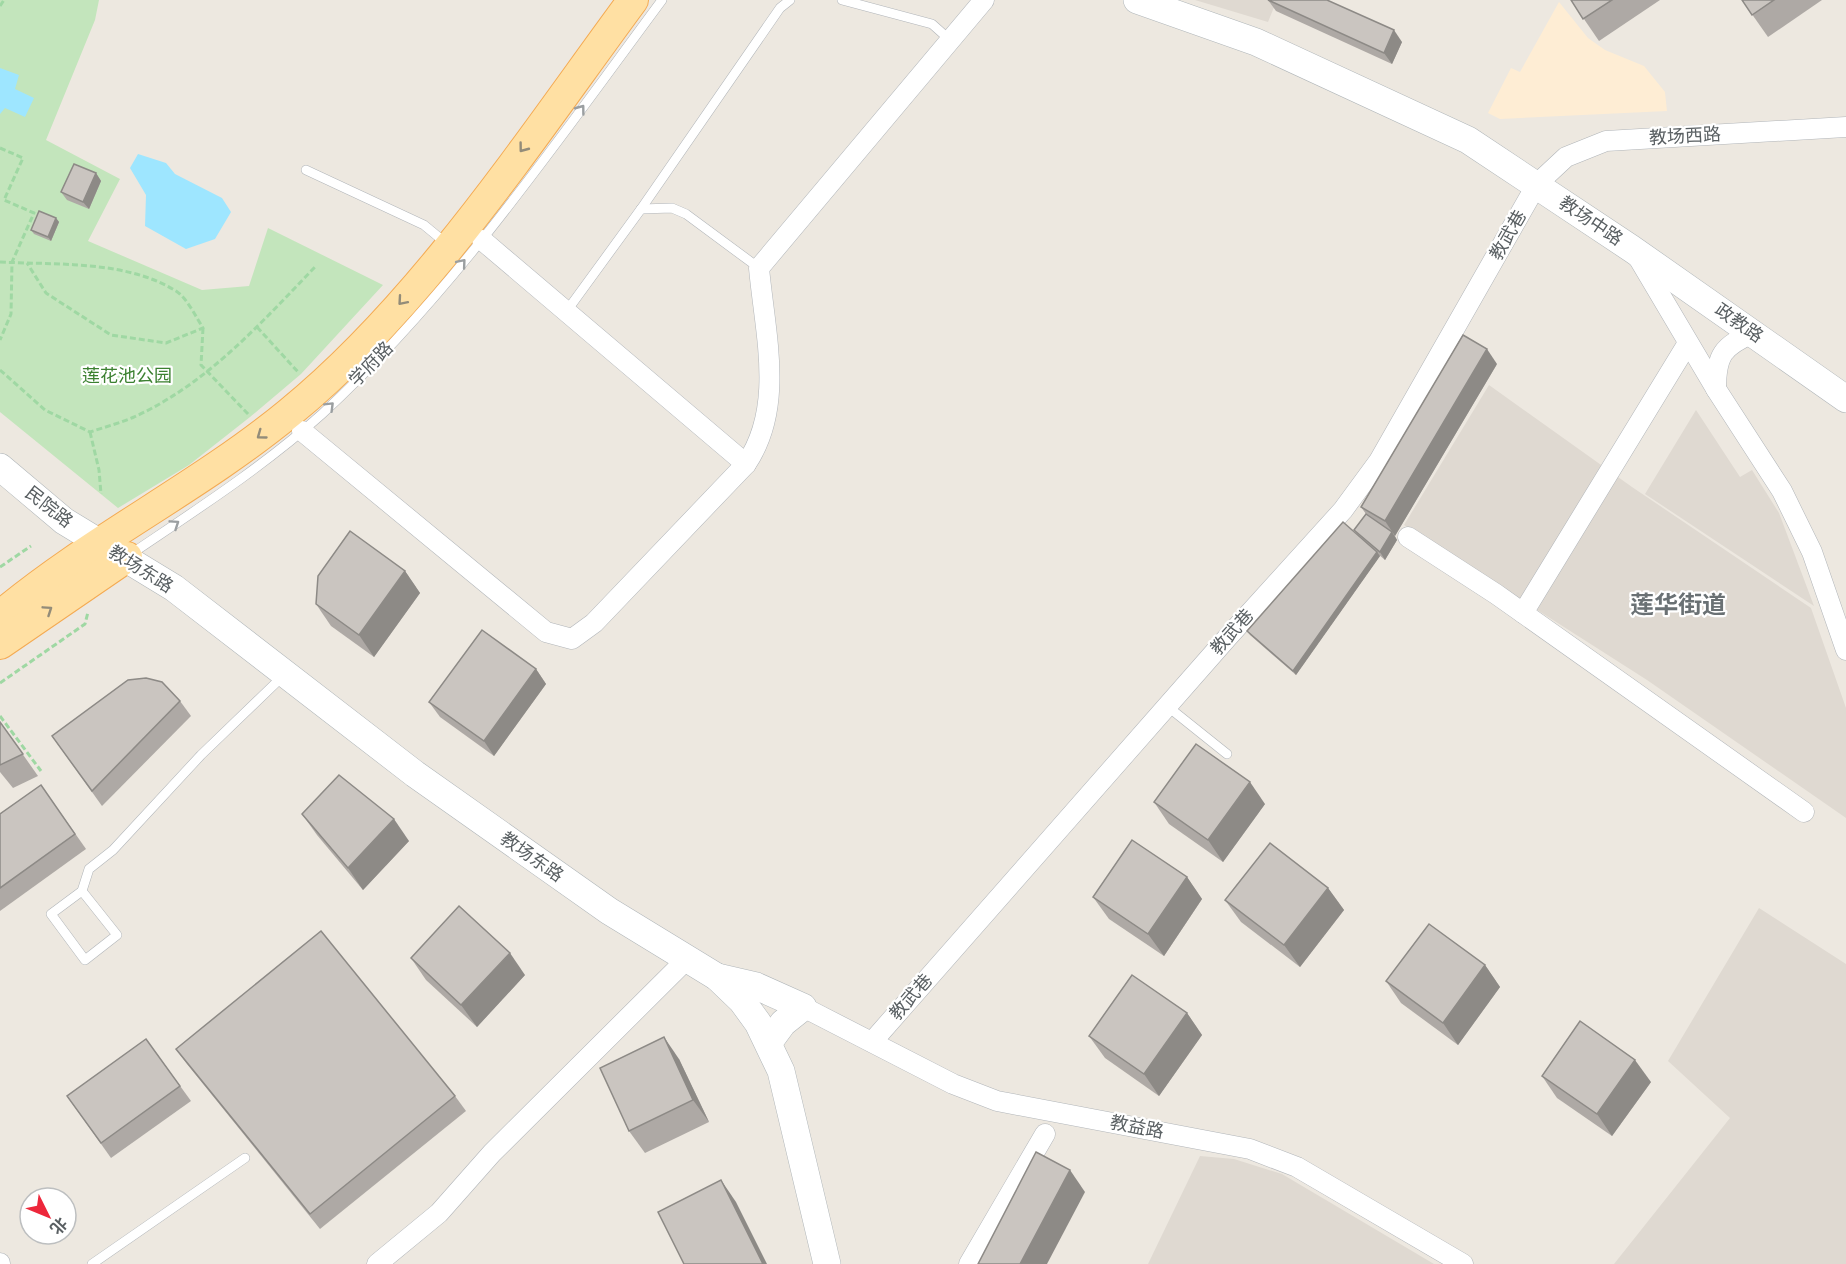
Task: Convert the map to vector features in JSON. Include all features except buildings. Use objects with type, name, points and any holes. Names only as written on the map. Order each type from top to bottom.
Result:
[{"type":"main road","name":"学府路","points":[[0,616],[100,543],[211,471],[265,432],[316,390],[400,304],[449,245],[633,0]]},
{"type":"main road","name":"学府路","points":[[0,644],[127,557]]},
{"type":"street","points":[[302,431],[546,632],[572,639],[594,623],[746,464],[758,446],[771,392],[759,268],[984,0]]},
{"type":"street","name":"教场中路","points":[[1144,1],[1256,42],[1468,140],[1632,249],[1716,389],[1782,491],[1812,552],[1846,650]]},
{"type":"street","name":"教场西路","points":[[1537,184],[1566,156],[1606,141],[1846,127]]},
{"type":"street","name":"教武巷","points":[[872,1042],[1167,706],[1343,510],[1379,461],[1537,184]]},
{"type":"street","points":[[482,240],[746,464]]},
{"type":"street","name":"政教路","points":[[1632,249],[1846,399]]},
{"type":"street","points":[[1716,389],[1716,370],[1723,351],[1736,340],[1753,333]]},
{"type":"street","points":[[1523,613],[1688,343]]},
{"type":"street","name":"民院路","points":[[0,467],[64,521],[100,543]]},
{"type":"street","points":[[1408,537],[1523,613],[1804,812]]},
{"type":"street","name":"教场东路","points":[[100,543],[127,557],[174,588],[415,774],[609,911],[717,977],[742,1001],[769,1041],[781,1071],[827,1264]]},
{"type":"street","points":[[377,1264],[440,1213],[492,1153],[687,959]]},
{"type":"street","points":[[717,977],[756,986],[803,1007],[783,1023],[769,1041]]},
{"type":"street","name":"教益路","points":[[803,1007],[953,1084],[998,1101],[1250,1149],[1288,1163],[1463,1264]]},
{"type":"street","points":[[969,1264],[1045,1134]]},
{"type":"lane","name":"学府路","points":[[127,557],[232,486],[302,431],[410,323],[482,240],[662,0]]},
{"type":"lane","points":[[566,312],[641,209],[780,9],[790,0]]},
{"type":"lane","points":[[842,0],[932,24],[950,40]]},
{"type":"lane","points":[[306,170],[424,225],[449,245]]},
{"type":"lane","points":[[641,209],[658,207],[686,214],[759,268]]},
{"type":"lane","points":[[82,891],[117,935],[85,960],[51,914],[82,891],[89,869],[113,850],[201,755],[285,674]]},
{"type":"lane","points":[[1167,706],[1227,754]]},
{"type":"lane","points":[[92,1264],[245,1158]]},
{"type":"path","points":[[0,6],[4,0]]},
{"type":"path","points":[[0,148],[23,158],[4,200],[34,213],[12,262],[10,314],[0,340]]},
{"type":"path","points":[[0,262],[132,271],[178,292],[203,328],[201,365],[265,432]]},
{"type":"path","points":[[27,263],[46,293],[111,335],[166,343],[203,328]]},
{"type":"path","points":[[0,370],[45,410],[90,432],[134,417],[207,372],[256,327],[315,267]]},
{"type":"path","points":[[256,327],[316,390]]},
{"type":"path","points":[[90,432],[99,470],[101,494]]},
{"type":"path","points":[[0,567],[31,546]]},
{"type":"path","points":[[0,683],[85,624]]},
{"type":"path","points":[[0,716],[41,771]]},
{"type":"shaded area","points":[[1195,0],[1277,0],[1268,22]]},
{"type":"shaded area","points":[[1559,2],[1588,38],[1605,50],[1644,66],[1665,92],[1667,111],[1500,119],[1488,113],[1511,68],[1520,72]]},
{"type":"shaded area","points":[[1489,385],[1632,487],[1811,608],[1846,708],[1846,818],[1647,680],[1404,525]]},
{"type":"shaded area","points":[[1696,410],[1740,477],[1752,470],[1779,513],[1814,606],[1645,494]]},
{"type":"shaded area","points":[[1759,908],[1846,964],[1846,1264],[1614,1264],[1730,1118],[1668,1061]]},
{"type":"shaded area","points":[[1200,1156],[1234,1159],[1282,1174],[1434,1264],[1148,1264]]},
{"type":"green space","name":"莲花池公园","points":[[0,0],[99,0],[95,20],[46,140],[120,179],[88,241],[202,290],[249,286],[268,228],[383,285],[301,374],[250,417],[189,465],[118,508],[0,412]]},
{"type":"water","points":[[0,68],[19,75],[15,89],[34,98],[25,117],[5,108],[0,114]]},
{"type":"water","points":[[138,154],[166,163],[175,174],[222,198],[231,212],[215,239],[186,249],[145,226],[146,195],[130,168]]},
{"type":"district","name":"莲华街道","points":[[1678,605]]}]
